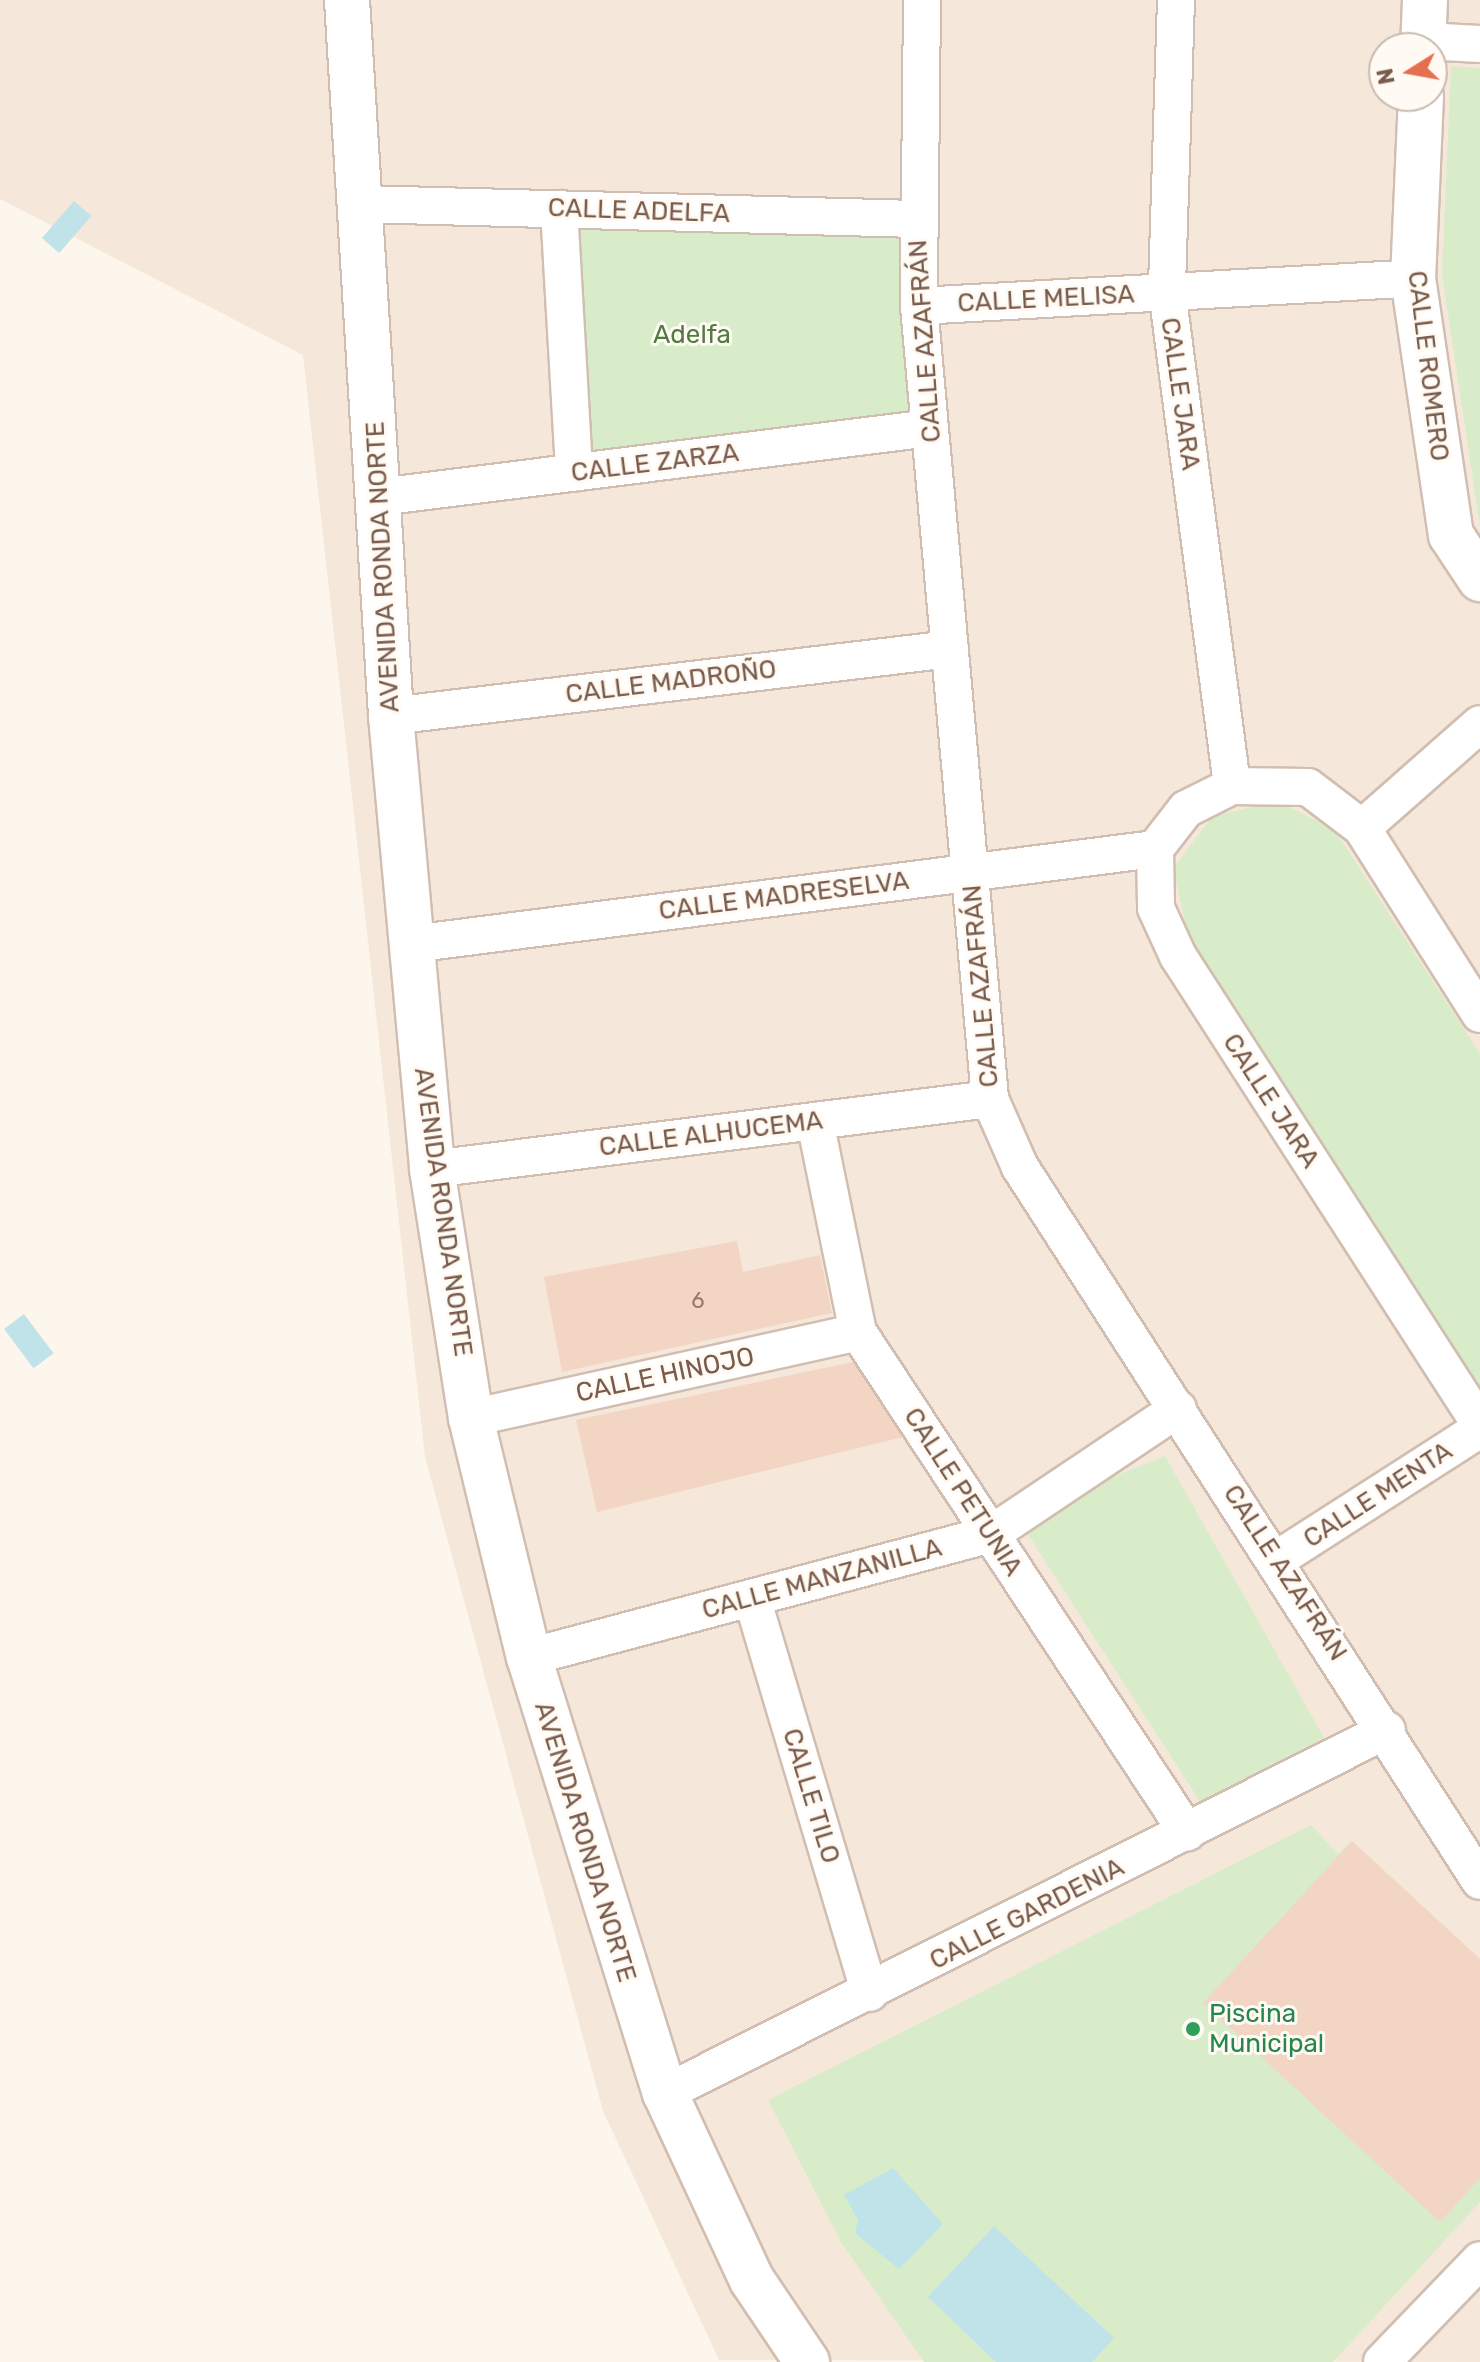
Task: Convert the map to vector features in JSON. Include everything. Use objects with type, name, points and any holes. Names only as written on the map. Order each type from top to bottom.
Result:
[{"type":"street","name":"AVENIDA RONDA NORTE","points":[[347,0],[362,204],[391,716],[432,1169],[471,1418],[529,1657],[665,2093],[752,2280],[807,2362]]},
{"type":"street","points":[[899,0],[922,0]]},
{"type":"street","name":"CALLE AZAFRÁN","points":[[922,0],[917,219],[919,306],[990,1099],[1020,1167],[1387,1730],[1480,1881]]},
{"type":"street","name":"CALLE JARA","points":[[1176,0],[1167,291],[1232,786]]},
{"type":"street","points":[[1424,30],[1480,44]]},
{"type":"street","name":"CALLE ROMERO","points":[[1420,112],[1413,278],[1451,535],[1480,579]]},
{"type":"street","name":"CALLE ADELFA","points":[[362,204],[917,219]]},
{"type":"street","points":[[559,209],[574,473]]},
{"type":"street","name":"CALLE MELISA","points":[[919,306],[1413,278]]},
{"type":"street","name":"CALLE ZARZA","points":[[379,497],[930,428]]},
{"type":"street","name":"CALLE MADROÑO","points":[[391,716],[950,649]]},
{"type":"street","points":[[1362,828],[1480,724]]},
{"type":"street","points":[[1155,849],[1186,809],[1232,786],[1308,787],[1362,828],[1480,1014]]},
{"type":"street","name":"CALLE JARA","points":[[1155,849],[1156,908],[1178,956],[1480,1427]]},
{"type":"street","name":"CALLE MADRESELVA","points":[[412,944],[1155,849]]},
{"type":"street","name":"CALLE ALHUCEMA","points":[[432,1169],[990,1099]]},
{"type":"street","name":"CALLE PETUNIA","points":[[815,1121],[858,1332],[1187,1832]]},
{"type":"street","name":"CALLE HINOJO","points":[[471,1418],[858,1332]]},
{"type":"street","name":"CALLE MANZANILLA","points":[[529,1657],[991,1534],[1178,1409]]},
{"type":"street","name":"CALLE MENTA","points":[[1276,1560],[1480,1427]]},
{"type":"street","name":"CALLE TILO","points":[[752,1598],[870,1993]]},
{"type":"street","name":"CALLE GARDENIA","points":[[665,2093],[870,1993],[1387,1730]]},
{"type":"street","points":[[1382,2362],[1480,2260]]},
{"type":"shaded area","points":[[0,0],[1480,0],[1480,2362],[719,2360],[603,2111],[425,1457],[303,355],[0,199]]},
{"type":"green space","points":[[1451,66],[1480,68],[1480,526],[1442,274]]},
{"type":"green space","name":"Adelfa","points":[[559,209],[917,219],[930,428],[574,473]]},
{"type":"green space","points":[[1277,801],[1334,829],[1480,1054],[1480,1396],[1190,946],[1173,868],[1213,816]]},
{"type":"green space","points":[[1165,1456],[1335,1757],[1212,1820],[1016,1516]]},
{"type":"green space","name":"Piscina Municipal","points":[[1311,1825],[1338,1854],[1352,1841],[1480,1959],[1480,2202],[1333,2362],[924,2362],[841,2242],[768,2100]]},
{"type":"water","points":[[74,201],[91,216],[59,253],[42,238]]},
{"type":"water","points":[[24,1314],[53,1353],[34,1368],[4,1329]]},
{"type":"water","points":[[893,2168],[943,2224],[899,2269],[855,2233],[858,2220],[844,2195]]},
{"type":"water","points":[[994,2226],[1114,2338],[1092,2362],[996,2362],[928,2297]]},
{"type":"building","points":[[737,1241],[743,1272],[820,1255],[832,1313],[562,1372],[544,1277]]},
{"type":"building","points":[[853,1362],[903,1437],[597,1512],[576,1420]]},
{"type":"building","points":[[1352,1841],[1480,1959],[1480,2178],[1440,2222],[1203,2003]]},
{"type":"place","name":"Piscina Municipal","points":[[1193,2029]]}]
